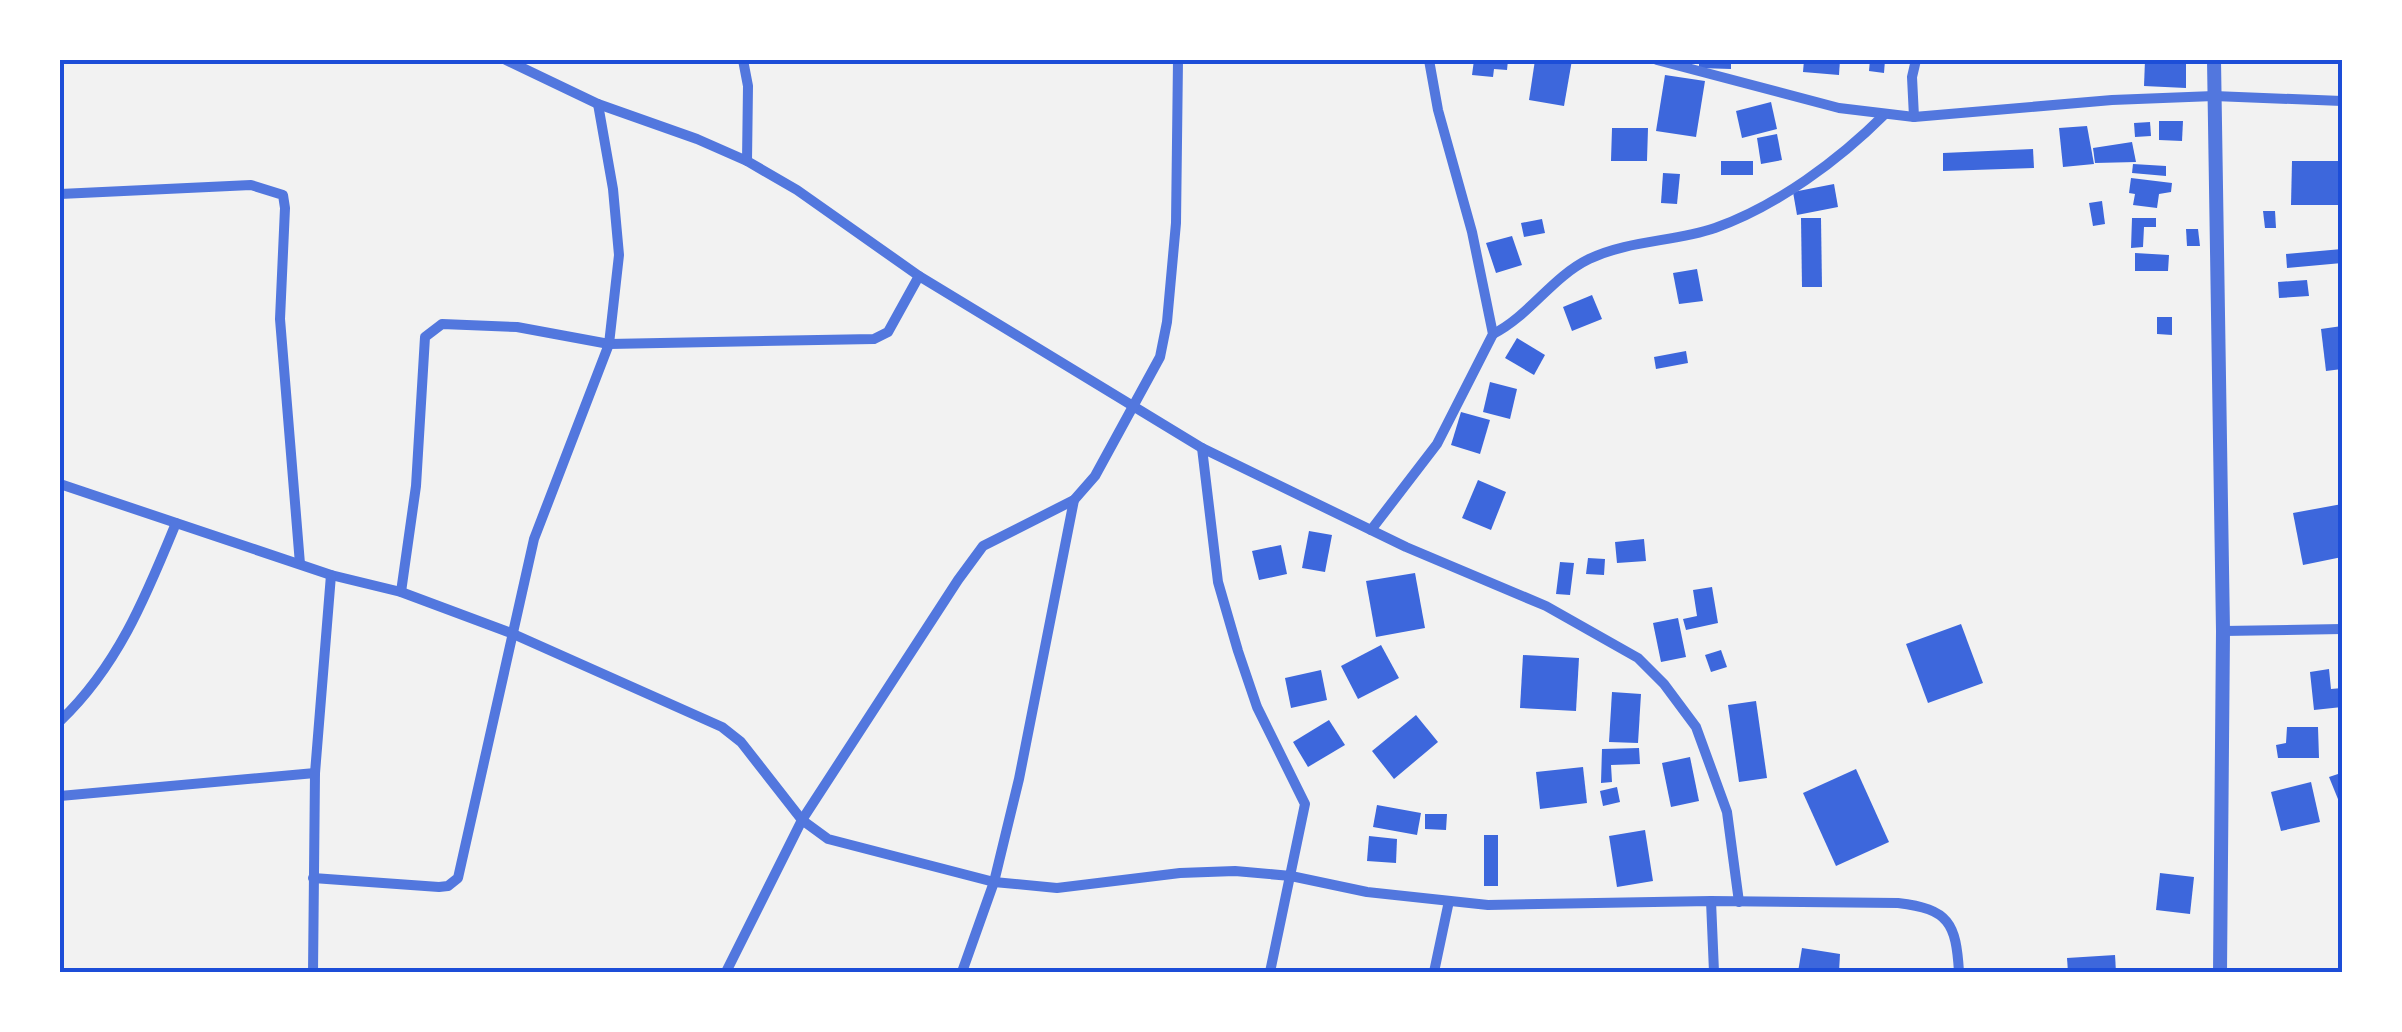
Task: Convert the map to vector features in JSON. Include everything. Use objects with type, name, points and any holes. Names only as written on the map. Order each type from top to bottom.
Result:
[{"type":"street","points":[[506,60],[598,104],[697,139],[748,162],[797,190],[919,276],[1202,448],[1371,530],[1546,606],[1638,658],[1664,684],[1696,727],[1727,812],[1739,902]]},
{"type":"street","points":[[743,60],[748,86],[748,162]]},
{"type":"street","points":[[726,972],[802,820],[920,635],[983,546],[1074,500],[1094,476],[1136,406],[1160,357],[1168,322],[1176,223],[1178,60]]},
{"type":"street","points":[[1429,60],[1493,334]]},
{"type":"street","points":[[1657,60],[1839,108],[1914,118],[2112,100],[2214,96],[2342,101]]},
{"type":"street","points":[[1914,118],[1912,78],[1916,60]]},
{"type":"street","points":[[2214,60],[2223,631],[2220,972]]},
{"type":"street","points":[[314,878],[439,887],[458,878],[534,538],[609,344],[619,255],[613,189],[598,104]]},
{"type":"street","points":[[1371,530],[1437,444],[1493,334],[1506,328],[1554,282],[1587,260],[1623,246],[1714,228],[1768,202],[1854,145],[1885,114]]},
{"type":"street","points":[[60,194],[251,184],[283,195],[286,208],[280,319],[300,564]]},
{"type":"street","points":[[401,592],[416,486],[425,337],[442,324],[517,328],[609,344],[882,338],[919,276]]},
{"type":"street","points":[[1202,448],[1218,582],[1257,706],[1305,804],[1270,972]]},
{"type":"street","points":[[60,484],[331,575],[401,592],[511,632],[722,727],[741,742],[802,820],[828,839],[994,882],[1058,888],[1180,873],[1235,871],[1449,901],[1926,906],[1954,927],[1959,972]]},
{"type":"street","points":[[962,972],[994,882],[1074,500]]},
{"type":"street","points":[[60,721],[87,695],[114,659],[176,523]]},
{"type":"street","points":[[313,972],[315,773],[331,575]]},
{"type":"street","points":[[2223,631],[2342,629]]},
{"type":"street","points":[[60,796],[315,773]]},
{"type":"street","points":[[1434,972],[1449,901]]},
{"type":"street","points":[[1711,901],[1714,972]]},
{"type":"building","points":[[1474,60],[1508,60],[1507,70],[1494,69],[1493,77],[1472,75]]},
{"type":"building","points":[[1535,60],[1572,60],[1564,106],[1529,100]]},
{"type":"building","points":[[1699,60],[1731,60],[1731,69],[1699,68]]},
{"type":"building","points":[[1804,60],[1840,60],[1839,75],[1803,72]]},
{"type":"building","points":[[1870,60],[1885,60],[1884,73],[1869,71]]},
{"type":"building","points":[[2145,60],[2186,60],[2186,88],[2144,86]]},
{"type":"building","points":[[1665,75],[1705,81],[1696,137],[1656,131]]},
{"type":"building","points":[[1771,102],[1777,129],[1742,138],[1736,111]]},
{"type":"building","points":[[2159,121],[2183,121],[2182,141],[2159,140]]},
{"type":"building","points":[[2150,122],[2151,136],[2135,137],[2134,123]]},
{"type":"building","points":[[2087,126],[2094,164],[2063,167],[2059,128]]},
{"type":"building","points":[[1612,128],[1648,128],[1647,161],[1611,161]]},
{"type":"building","points":[[1777,134],[1782,160],[1761,164],[1757,138]]},
{"type":"building","points":[[2132,142],[2136,162],[2095,163],[2093,148]]},
{"type":"building","points":[[2033,149],[2034,168],[1943,171],[1943,153]]},
{"type":"building","points":[[1721,161],[1753,161],[1753,175],[1721,175]]},
{"type":"building","points":[[2292,161],[2341,161],[2341,205],[2291,205]]},
{"type":"building","points":[[2133,164],[2166,166],[2166,176],[2132,173]]},
{"type":"building","points":[[1663,173],[1680,174],[1677,204],[1661,203]]},
{"type":"building","points":[[2131,178],[2172,183],[2171,192],[2159,194],[2157,208],[2133,205],[2135,194],[2129,193]]},
{"type":"building","points":[[1834,184],[1838,207],[1797,215],[1793,192]]},
{"type":"building","points":[[2102,201],[2105,224],[2093,226],[2089,203]]},
{"type":"building","points":[[2263,211],[2275,211],[2276,228],[2265,228]]},
{"type":"building","points":[[1801,218],[1821,218],[1822,287],[1802,287]]},
{"type":"building","points":[[2132,218],[2156,218],[2156,227],[2144,227],[2143,247],[2131,248]]},
{"type":"building","points":[[1542,219],[1545,233],[1524,237],[1521,223]]},
{"type":"building","points":[[2186,229],[2198,229],[2200,246],[2187,246]]},
{"type":"building","points":[[1512,236],[1522,265],[1496,273],[1486,243]]},
{"type":"building","points":[[2342,249],[2342,263],[2287,268],[2286,254]]},
{"type":"building","points":[[2135,253],[2169,255],[2168,271],[2135,271]]},
{"type":"building","points":[[1697,269],[1703,301],[1679,304],[1673,273]]},
{"type":"building","points":[[2307,280],[2309,296],[2279,298],[2278,282]]},
{"type":"building","points":[[1592,295],[1602,319],[1572,331],[1563,307]]},
{"type":"building","points":[[2157,317],[2172,317],[2172,335],[2157,334]]},
{"type":"building","points":[[2342,326],[2342,369],[2326,371],[2321,329]]},
{"type":"building","points":[[1517,338],[1545,355],[1534,375],[1505,358]]},
{"type":"building","points":[[1686,351],[1688,363],[1656,369],[1654,357]]},
{"type":"building","points":[[1490,382],[1517,389],[1510,419],[1483,412]]},
{"type":"building","points":[[1461,412],[1490,420],[1480,454],[1451,445]]},
{"type":"building","points":[[1478,480],[1506,492],[1491,530],[1462,518]]},
{"type":"building","points":[[2342,504],[2342,557],[2303,565],[2293,513]]},
{"type":"building","points":[[1309,531],[1332,535],[1325,572],[1302,568]]},
{"type":"building","points":[[1644,539],[1646,561],[1617,563],[1615,542]]},
{"type":"building","points":[[1281,545],[1287,574],[1259,580],[1252,551]]},
{"type":"building","points":[[1588,558],[1605,559],[1604,575],[1586,574]]},
{"type":"building","points":[[1560,562],[1574,563],[1570,595],[1556,594]]},
{"type":"building","points":[[1415,573],[1425,628],[1376,637],[1366,581]]},
{"type":"building","points":[[1712,587],[1718,623],[1686,630],[1683,619],[1697,616],[1693,590]]},
{"type":"building","points":[[1678,618],[1686,657],[1661,662],[1653,623]]},
{"type":"building","points":[[1961,624],[1983,683],[1928,703],[1906,644]]},
{"type":"building","points":[[1381,645],[1399,678],[1358,699],[1341,666]]},
{"type":"building","points":[[1721,650],[1727,667],[1711,672],[1705,655]]},
{"type":"building","points":[[1523,655],[1579,658],[1576,711],[1520,708]]},
{"type":"building","points":[[2329,669],[2331,689],[2342,688],[2342,707],[2314,710],[2310,672]]},
{"type":"building","points":[[1321,670],[1327,700],[1291,708],[1285,678]]},
{"type":"building","points":[[1612,692],[1641,694],[1638,743],[1609,742]]},
{"type":"building","points":[[1756,701],[1767,778],[1739,782],[1728,705]]},
{"type":"building","points":[[1416,715],[1438,742],[1394,779],[1372,751]]},
{"type":"building","points":[[1329,720],[1345,745],[1308,767],[1293,742]]},
{"type":"building","points":[[2287,727],[2318,727],[2319,758],[2278,758],[2276,745],[2286,743]]},
{"type":"building","points":[[1639,748],[1640,764],[1611,765],[1612,782],[1601,783],[1602,749]]},
{"type":"building","points":[[1690,757],[1699,801],[1671,807],[1662,763]]},
{"type":"building","points":[[1583,767],[1587,803],[1540,809],[1536,772]]},
{"type":"building","points":[[1856,769],[1889,842],[1836,866],[1803,793]]},
{"type":"building","points":[[2342,775],[2342,809],[2329,777]]},
{"type":"building","points":[[2311,782],[2320,822],[2281,831],[2271,792]]},
{"type":"building","points":[[1617,787],[1620,802],[1603,806],[1600,791]]},
{"type":"building","points":[[1377,805],[1421,813],[1417,835],[1373,827]]},
{"type":"building","points":[[1425,814],[1447,814],[1446,830],[1425,829]]},
{"type":"building","points":[[1645,830],[1653,881],[1617,887],[1609,836]]},
{"type":"building","points":[[1484,835],[1498,835],[1498,886],[1484,886]]},
{"type":"building","points":[[1369,836],[1397,839],[1396,863],[1367,861]]},
{"type":"building","points":[[2160,873],[2194,877],[2190,914],[2156,910]]},
{"type":"building","points":[[1802,948],[1840,954],[1839,972],[1798,972]]},
{"type":"building","points":[[2115,955],[2116,972],[2068,972],[2067,958]]}]
